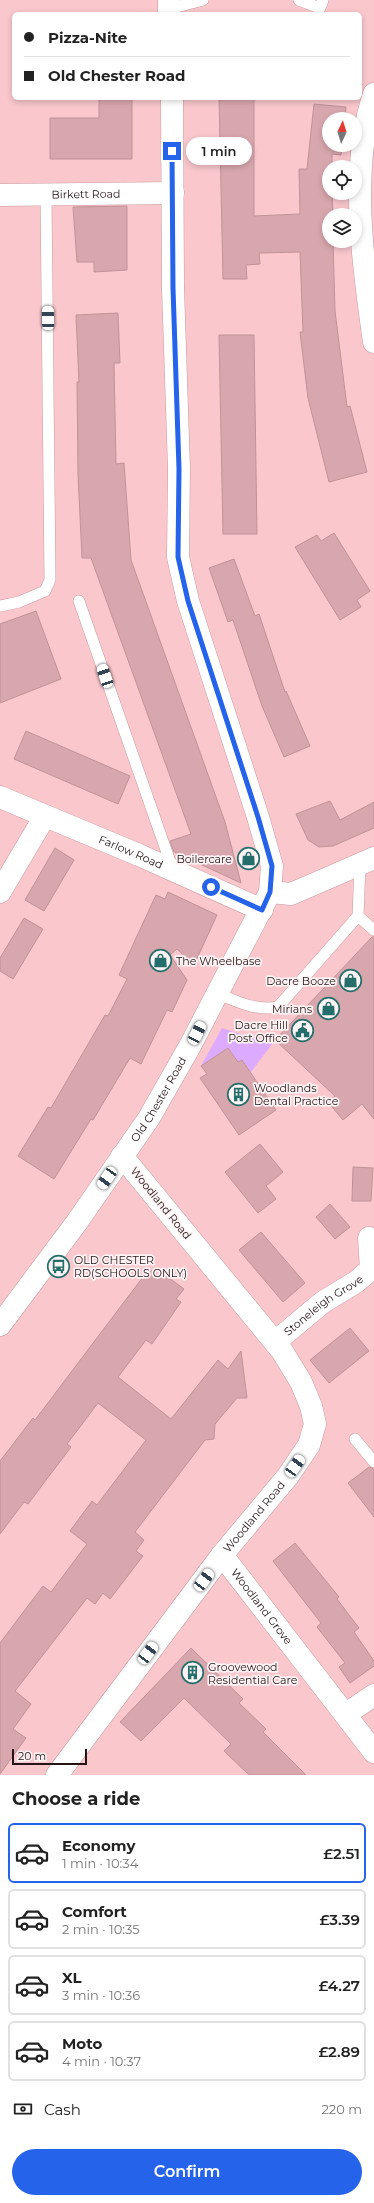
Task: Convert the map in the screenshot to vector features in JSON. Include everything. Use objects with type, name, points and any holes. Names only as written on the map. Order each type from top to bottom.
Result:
[{"type":"street","points":[[374,94],[368,111],[361,170],[362,256],[374,342]]},
{"type":"street","name":"Old Chester Road","points":[[0,1326],[77,1222],[153,1111],[190,1046],[266,901],[272,866],[256,810],[188,601],[178,557],[179,469],[173,288],[172,100]]},
{"type":"street","name":"Birkett Road","points":[[0,195],[173,193]]},
{"type":"street","name":"Farlow Road","points":[[0,797],[173,871],[266,901],[291,894],[367,861]]},
{"type":"street","points":[[0,892],[44,816]]},
{"type":"street","name":"Woodland Road","points":[[57,1775],[222,1555],[288,1476],[309,1445],[315,1424],[312,1406],[301,1382],[275,1342],[122,1156]]},
{"type":"street","name":"Stoneleigh Grove","points":[[275,1342],[322,1302],[356,1282],[373,1269],[369,1238]]},
{"type":"street","name":"Woodland Grove","points":[[222,1555],[374,1752]]},
{"type":"street","points":[[346,1714],[374,1695]]},
{"type":"lane","points":[[169,8],[203,0]]},
{"type":"lane","points":[[299,0],[320,8],[323,0]]},
{"type":"lane","points":[[0,606],[19,602],[45,591],[50,580],[46,195]]},
{"type":"lane","points":[[79,601],[173,871]]},
{"type":"lane","points":[[217,993],[247,1006],[264,1010],[278,1007],[358,916],[367,861]]},
{"type":"lane","points":[[358,916],[374,930]]},
{"type":"lane","points":[[355,1439],[374,1462]]},
{"type":"shaded area","points":[[222,1028],[267,1043],[275,1040],[251,1072],[242,1060],[238,1062],[228,1048],[201,1066]]},
{"type":"building","points":[[99,100],[132,100],[132,159],[50,159],[50,118],[99,118]]},
{"type":"building","points":[[219,100],[254,100],[254,216],[300,214],[299,169],[307,169],[314,104],[346,107],[346,112],[322,112],[322,152],[341,152],[341,155],[332,154],[332,160],[322,160],[322,200],[332,200],[333,208],[322,208],[322,248],[333,248],[335,311],[347,407],[350,406],[367,472],[329,482],[308,398],[300,332],[303,332],[300,252],[259,253],[260,264],[246,265],[247,279],[223,279]]},
{"type":"building","points":[[127,206],[127,270],[94,272],[94,262],[77,262],[73,207]]},
{"type":"building","points":[[118,313],[120,363],[114,363],[116,464],[124,463],[131,560],[225,822],[241,883],[174,852],[170,841],[191,834],[91,558],[82,558],[78,474],[77,382],[79,382],[76,315]]},
{"type":"building","points":[[219,335],[254,335],[257,534],[223,534]]},
{"type":"building","points":[[334,533],[370,591],[357,600],[361,607],[340,620],[295,547],[317,535],[321,541]]},
{"type":"building","points":[[234,559],[255,616],[259,614],[285,692],[286,691],[310,746],[284,757],[262,706],[233,620],[228,622],[209,568]]},
{"type":"building","points":[[36,611],[61,679],[0,703],[0,624]]},
{"type":"building","points":[[26,731],[130,776],[118,804],[14,759]]},
{"type":"building","points":[[330,801],[340,820],[374,802],[374,828],[333,846],[319,847],[308,840],[296,814]]},
{"type":"building","points":[[55,848],[74,860],[44,911],[25,900]]},
{"type":"building","points":[[168,892],[217,915],[194,965],[177,949],[170,955],[187,980],[172,1012],[167,1010],[141,1064],[130,1058],[93,1120],[91,1119],[54,1179],[18,1156],[48,1107],[51,1108],[105,1015],[108,1016],[127,979],[119,975],[156,895],[165,899]]},
{"type":"building","points":[[24,918],[43,929],[13,979],[0,971],[0,958]]},
{"type":"building","points":[[372,937],[374,937],[374,1119],[362,1104],[343,1120],[328,1102],[335,1096],[275,1040]]},
{"type":"building","name":"Woodlands Dental Practice","points":[[228,1048],[238,1062],[242,1060],[276,1110],[239,1135],[200,1078],[207,1074],[201,1066]]},
{"type":"building","points":[[260,1144],[283,1172],[266,1186],[276,1199],[258,1213],[225,1172]]},
{"type":"building","points":[[353,1167],[373,1168],[371,1201],[352,1201]]},
{"type":"building","points":[[330,1204],[350,1227],[335,1239],[316,1217]]},
{"type":"building","points":[[261,1232],[305,1283],[283,1302],[239,1250]]},
{"type":"building","points":[[149,1269],[163,1279],[165,1275],[184,1289],[176,1299],[181,1302],[152,1344],[146,1340],[118,1377],[171,1419],[218,1360],[228,1369],[241,1351],[247,1398],[237,1398],[215,1424],[214,1439],[205,1440],[135,1532],[144,1540],[136,1551],[143,1556],[110,1599],[103,1593],[95,1604],[87,1598],[15,1691],[31,1704],[13,1729],[26,1738],[0,1774],[0,1643],[43,1586],[51,1592],[87,1544],[70,1531],[92,1501],[97,1505],[146,1440],[98,1403],[67,1444],[71,1447],[28,1504],[24,1502],[0,1534],[0,1461],[33,1418],[35,1420]]},
{"type":"building","points":[[350,1328],[369,1351],[329,1383],[310,1360]]},
{"type":"building","points":[[369,1467],[374,1469],[374,1517],[348,1483]]},
{"type":"building","points":[[295,1543],[339,1597],[337,1599],[359,1628],[354,1632],[374,1661],[374,1666],[350,1683],[339,1667],[345,1663],[317,1627],[321,1623],[273,1561]]},
{"type":"building","name":"Groovewood Residential Care","points":[[191,1648],[243,1699],[239,1703],[266,1729],[263,1732],[306,1775],[249,1775],[224,1751],[231,1744],[184,1698],[141,1741],[120,1722]]},
{"type":"place","name":"Boilercare","points":[[248,859]]},
{"type":"place","name":"The Wheelbase","points":[[161,961]]},
{"type":"place","name":"Dacre Booze","points":[[351,981]]},
{"type":"place","name":"Mirians","points":[[328,1009]]},
{"type":"place","name":"Dacre Hill Post Office","points":[[303,1031]]},
{"type":"place","name":"Woodlands Dental Practice","points":[[238,1094]]},
{"type":"place","name":"OLD CHESTER RD(SCHOOLS ONLY)","points":[[59,1266]]},
{"type":"place","name":"Groovewood Residential Care","points":[[192,1673]]},
{"type":"route","points":[[172,151],[173,288],[179,469],[178,557],[188,601],[212,670],[272,866],[270,892],[262,910],[211,887]]}]
